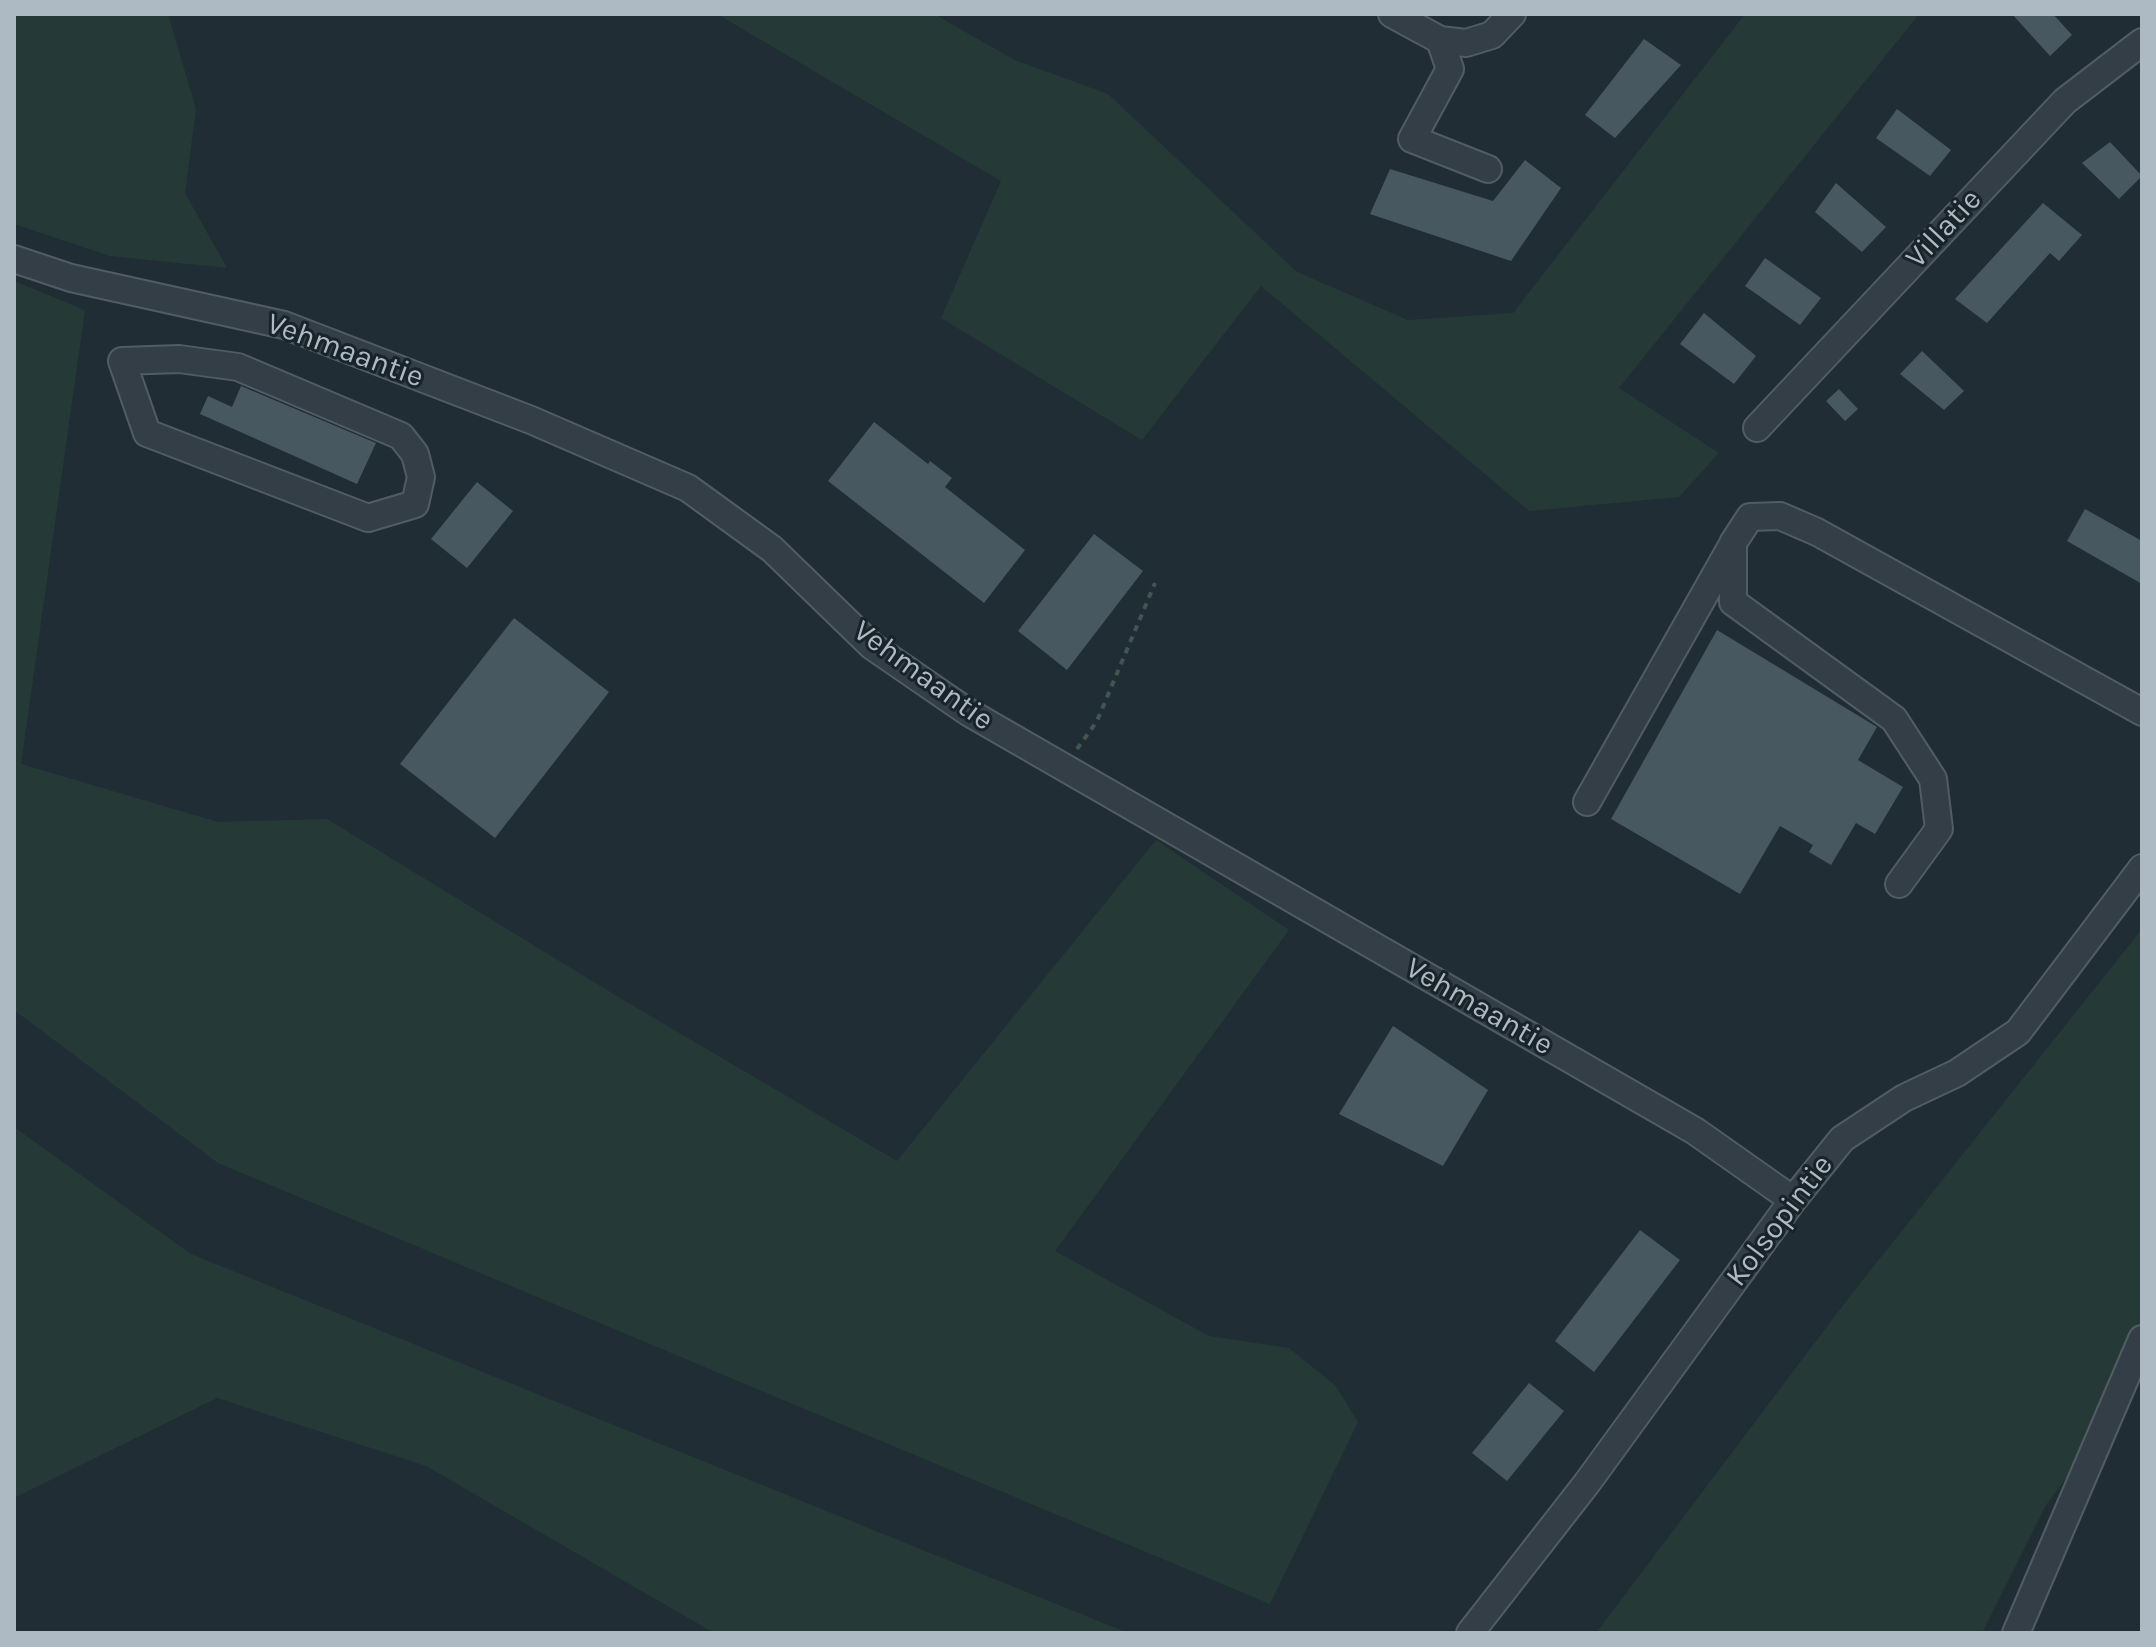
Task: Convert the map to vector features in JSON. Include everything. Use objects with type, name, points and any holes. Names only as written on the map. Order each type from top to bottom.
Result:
[{"type":"street","points":[[1398,17],[1438,27],[1466,43],[1492,35],[1512,14]]},
{"type":"street","points":[[1438,27],[1450,69],[1412,139],[1488,169]]},
{"type":"street","name":"Villatie","points":[[1757,428],[2065,101],[2142,42]]},
{"type":"street","name":"Vehmaantie","points":[[14,259],[71,278],[284,325],[531,420],[688,488],[772,549],[872,646],[968,712],[1695,1131],[1793,1200]]},
{"type":"street","points":[[179,359],[238,367],[401,436],[415,454],[421,477],[415,504],[368,518],[147,433],[122,361],[179,359]]},
{"type":"street","points":[[1587,802],[1750,517],[1780,516],[1886,568],[2142,712]]},
{"type":"street","points":[[1733,543],[1733,602],[1894,719],[1933,779],[1939,829],[1899,884]]},
{"type":"street","name":"Kolsopintie","points":[[1470,1633],[1587,1483],[1793,1200],[1842,1139],[1904,1098],[1957,1073],[2018,1032],[2142,868]]},
{"type":"street","points":[[2016,1633],[2142,1339]]},
{"type":"path","points":[[1064,768],[1097,721],[1155,583]]},
{"type":"green space","points":[[14,14],[168,14],[196,109],[185,193],[227,268],[110,256],[14,224]]},
{"type":"green space","points":[[717,14],[934,14],[1015,60],[1108,94],[1297,272],[1408,320],[1513,313],[1745,14],[1919,14],[1619,388],[1719,453],[1679,497],[1529,511],[1261,286],[1142,440],[941,318],[1001,181]]},
{"type":"green space","points":[[14,281],[85,310],[21,764],[218,822],[327,819],[625,1001],[897,1161],[1156,840],[1289,930],[1055,1251],[1209,1336],[1289,1348],[1336,1386],[1358,1422],[1270,1604],[218,1163],[14,1010]]},
{"type":"green space","points":[[2142,929],[2142,1377],[2046,1505],[1982,1633],[1596,1633],[1850,1296]]},
{"type":"green space","points":[[14,1127],[191,1254],[1128,1633],[714,1633],[426,1466],[217,1398],[14,1498]]},
{"type":"building","points":[[2012,14],[2053,14],[2072,35],[2050,56]]},
{"type":"building","points":[[1644,39],[1681,65],[1615,138],[1585,115]]},
{"type":"building","points":[[1897,109],[1951,150],[1930,176],[1876,138]]},
{"type":"building","points":[[2110,142],[2142,176],[2119,199],[2082,163]]},
{"type":"building","points":[[1525,160],[1561,188],[1511,261],[1370,214],[1390,169],[1493,201]]},
{"type":"building","points":[[1836,183],[1886,227],[1862,252],[1815,212]]},
{"type":"building","points":[[2043,203],[2082,235],[2059,261],[2050,253],[1987,323],[1955,299]]},
{"type":"building","points":[[1765,258],[1821,298],[1800,325],[1745,286]]},
{"type":"building","points":[[1704,313],[1756,356],[1734,384],[1680,344]]},
{"type":"building","points":[[1922,351],[1964,391],[1944,410],[1900,374]]},
{"type":"building","points":[[241,386],[376,443],[357,484],[200,414],[208,396],[232,407]]},
{"type":"building","points":[[1839,389],[1858,409],[1845,421],[1826,401]]},
{"type":"building","points":[[874,422],[928,464],[930,461],[952,478],[945,487],[1025,550],[984,603],[828,481]]},
{"type":"building","points":[[477,482],[513,511],[467,568],[431,539]]},
{"type":"building","points":[[2085,509],[2142,541],[2142,584],[2067,541]]},
{"type":"building","points":[[1094,534],[1143,571],[1067,670],[1018,631]]},
{"type":"building","points":[[514,618],[609,692],[495,838],[400,764]]},
{"type":"building","points":[[1717,630],[1877,727],[1858,760],[1903,787],[1875,834],[1856,823],[1831,865],[1809,852],[1813,845],[1780,826],[1740,894],[1611,819]]},
{"type":"building","points":[[1393,1026],[1488,1090],[1443,1166],[1339,1114]]},
{"type":"building","points":[[1640,1230],[1680,1260],[1594,1372],[1555,1341]]},
{"type":"building","points":[[1529,1383],[1564,1411],[1507,1481],[1472,1453]]}]
